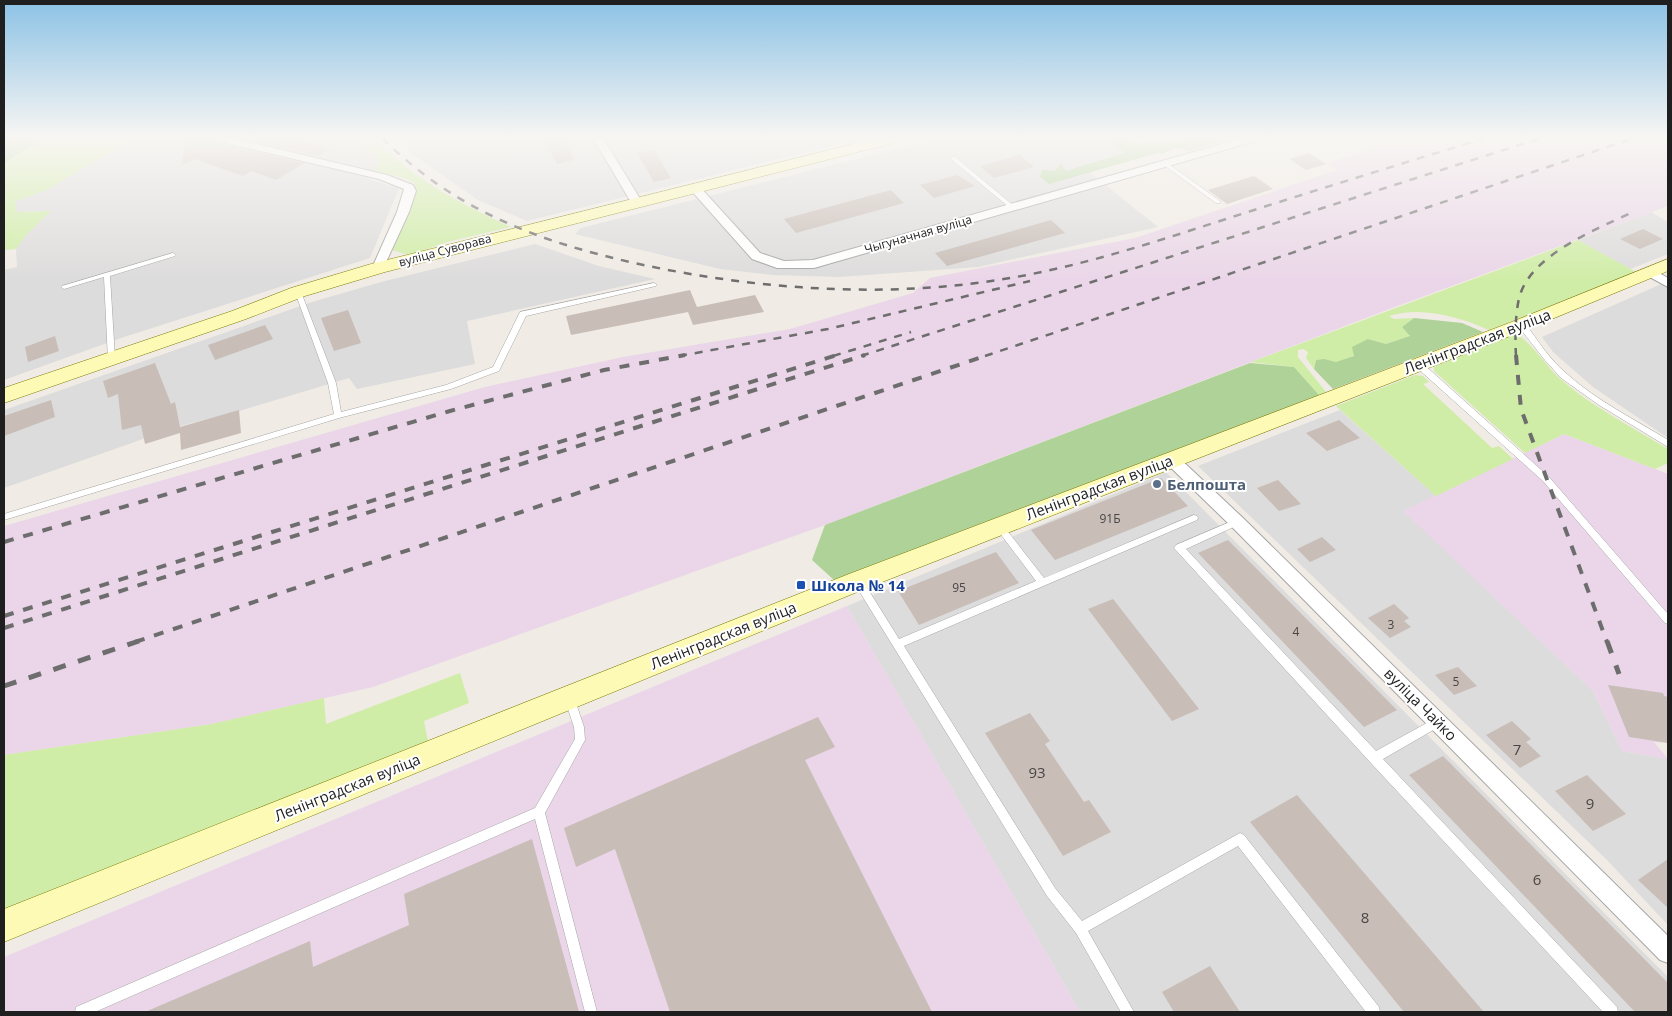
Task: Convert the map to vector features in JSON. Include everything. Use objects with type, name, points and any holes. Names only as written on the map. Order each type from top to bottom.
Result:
[{"type":"street","points":[[378,268],[403,212],[410,191],[408,187],[404,185]]},
{"type":"street","points":[[626,185],[636,202]]},
{"type":"street","name":"вуліца Суворава","points":[[4,396],[239,315],[298,292],[378,268],[705,185]]},
{"type":"street","name":"Чыгуначная вуліца","points":[[695,188],[756,256],[767,262],[781,265],[814,264],[1092,185]]},
{"type":"street","name":"Ленінградская вуліца","points":[[4,926],[858,581],[1418,364],[1662,273]]},
{"type":"street","name":"вуліца Чайко","points":[[1171,459],[1439,722],[1668,952]]},
{"type":"lane","points":[[986,185],[1012,207]]},
{"type":"lane","points":[[1195,185],[1218,202]]},
{"type":"lane","points":[[64,287],[173,255]]},
{"type":"lane","points":[[108,274],[111,358]]},
{"type":"lane","points":[[4,517],[338,416],[448,387],[496,369],[523,314],[654,285]]},
{"type":"lane","points":[[298,292],[332,384],[338,416]]},
{"type":"lane","points":[[1522,325],[1542,352],[1563,375],[1590,395],[1668,444]]},
{"type":"lane","points":[[1418,364],[1546,479],[1668,620]]},
{"type":"lane","points":[[897,644],[1194,518]]},
{"type":"lane","points":[[1237,522],[1178,548],[1612,1012]]},
{"type":"lane","points":[[999,526],[1042,582]]},
{"type":"lane","points":[[858,581],[1051,892],[1080,929],[1128,1012]]},
{"type":"lane","points":[[81,1012],[539,812],[580,740],[579,727],[569,697]]},
{"type":"lane","points":[[1374,758],[1439,722]]},
{"type":"lane","points":[[539,812],[591,1012]]},
{"type":"lane","points":[[1080,929],[1240,839],[1374,1012]]},
{"type":"shaded area","points":[[55,185],[390,185],[399,188],[370,258],[121,338],[4,380],[4,270],[17,267],[16,249],[26,235],[50,211],[16,212],[16,201]]},
{"type":"shaded area","points":[[457,185],[672,185],[527,221],[478,200]]},
{"type":"shaded area","points":[[751,185],[1106,185],[1158,227],[978,267],[839,277],[773,275],[720,269],[575,234],[581,228]]},
{"type":"shaded area","points":[[1291,185],[1668,185],[1668,206],[1384,311],[825,525],[373,687],[212,724],[4,755],[4,526],[485,387],[623,357],[790,329],[913,293],[930,278],[1135,238]]},
{"type":"shaded area","points":[[1651,212],[1668,222],[1668,254],[1630,269],[1578,240]]},
{"type":"shaded area","points":[[535,244],[599,266],[655,279],[467,321],[475,364],[357,389],[349,378],[239,411],[180,426],[4,488],[4,410],[312,302],[381,282]]},
{"type":"shaded area","points":[[1668,281],[1668,438],[1593,387],[1553,352],[1542,337]]},
{"type":"shaded area","points":[[1340,410],[1436,496],[1404,511],[1593,691],[1622,751],[1668,759],[1668,925],[1606,859],[1198,466]]},
{"type":"shaded area","points":[[1564,434],[1668,474],[1668,743],[1654,742],[1668,759],[1622,751],[1593,691],[1403,511]]},
{"type":"shaded area","points":[[1166,472],[1668,977],[1668,1012],[1080,1012],[847,606]]},
{"type":"shaded area","points":[[847,606],[1080,1012],[4,1012],[4,957]]},
{"type":"green space","points":[[4,185],[55,185],[16,201],[16,212],[51,211],[26,235],[16,249],[4,250]]},
{"type":"green space","points":[[415,185],[432,185],[456,200],[511,227],[451,241],[415,253],[405,254],[392,250],[391,247],[415,191]]},
{"type":"green space","points":[[1578,240],[1636,272],[1489,330],[1440,314],[1402,313],[1389,316],[1394,319],[1414,318],[1402,327],[1410,336],[1386,344],[1368,339],[1354,355],[1346,360],[1336,362],[1316,360],[1314,369],[1306,358],[1308,352],[1303,349],[1298,350],[1298,357],[1326,392],[1319,395],[1294,367],[1251,362]]},
{"type":"green space","points":[[1414,318],[1462,323],[1483,332],[1333,389],[1314,369],[1316,360],[1324,359],[1336,362],[1354,356],[1352,347],[1368,339],[1386,344],[1410,336],[1402,327]]},
{"type":"green space","points":[[1513,334],[1523,339],[1567,385],[1668,449],[1668,463],[1655,469],[1564,434],[1525,453],[1434,371],[1434,367]]},
{"type":"green space","points":[[1250,363],[1294,367],[1319,395],[834,580],[812,560],[825,525]]},
{"type":"green space","points":[[1415,375],[1423,376],[1429,382],[1423,384],[1492,448],[1499,446],[1513,459],[1436,496],[1336,406]]},
{"type":"green space","points":[[460,673],[469,703],[424,721],[428,741],[4,912],[4,755],[212,724],[324,698],[326,724]]},
{"type":"building","points":[[920,185],[975,186],[934,198]]},
{"type":"building","points":[[1223,185],[1268,185],[1273,189],[1227,204],[1208,190]]},
{"type":"building","points":[[891,190],[904,203],[796,233],[784,219]]},
{"type":"building","points":[[1051,220],[1065,233],[947,266],[935,253]]},
{"type":"building","points":[[1643,229],[1663,239],[1640,249],[1620,239]]},
{"type":"building","points":[[690,290],[697,307],[755,295],[764,312],[693,325],[688,312],[571,335],[566,316]]},
{"type":"building","points":[[348,310],[361,343],[334,351],[321,318]]},
{"type":"building","points":[[265,325],[273,339],[215,360],[208,345]]},
{"type":"building","points":[[55,336],[59,351],[28,362],[25,347]]},
{"type":"building","points":[[155,363],[171,404],[175,402],[180,427],[239,410],[241,433],[181,450],[180,433],[145,444],[141,425],[122,430],[118,394],[108,398],[103,381]]},
{"type":"building","points":[[51,400],[55,417],[4,436],[4,416]]},
{"type":"building","points":[[1339,420],[1360,438],[1327,451],[1306,433]]},
{"type":"building","points":[[1161,478],[1188,506],[1055,560],[1031,530]]},
{"type":"building","points":[[1278,480],[1301,504],[1279,511],[1257,488]]},
{"type":"building","points":[[1322,537],[1336,550],[1310,562],[1297,549]]},
{"type":"building","points":[[1228,540],[1397,710],[1364,727],[1198,553]]},
{"type":"building","points":[[996,552],[1019,583],[919,625],[898,591]]},
{"type":"building","points":[[1113,599],[1199,709],[1172,721],[1088,609]]},
{"type":"building","points":[[1394,604],[1409,618],[1404,621],[1411,627],[1390,638],[1368,618]]},
{"type":"building","points":[[1458,667],[1477,686],[1454,695],[1435,675]]},
{"type":"building","points":[[1608,685],[1663,693],[1664,696],[1668,697],[1668,743],[1629,737]]},
{"type":"building","points":[[1030,713],[1050,741],[1045,744],[1084,802],[1089,800],[1111,832],[1063,856],[985,733]]},
{"type":"building","points":[[818,717],[835,747],[805,760],[932,1012],[670,1012],[615,849],[576,867],[564,828]]},
{"type":"building","points":[[1512,721],[1531,739],[1526,742],[1541,756],[1520,768],[1486,735]]},
{"type":"building","points":[[1443,756],[1668,983],[1668,1012],[1635,1012],[1409,775]]},
{"type":"building","points":[[1587,775],[1626,814],[1593,831],[1555,791]]},
{"type":"building","points":[[1297,795],[1484,1012],[1404,1012],[1250,822]]},
{"type":"building","points":[[532,839],[579,1012],[145,1012],[310,941],[313,967],[409,925],[404,894]]},
{"type":"building","points":[[1668,859],[1668,908],[1638,880]]},
{"type":"building","points":[[1210,966],[1240,1012],[1174,1012],[1162,992]]},
{"type":"railway","points":[[440,185],[469,204],[533,234],[639,264],[731,280],[824,289],[871,290],[964,284],[1010,278],[1072,265],[1162,239],[1331,185]]},
{"type":"railway","points":[[861,356],[1393,185]]},
{"type":"railway","points":[[985,356],[1493,185]]},
{"type":"railway","points":[[1516,355],[1517,309],[1520,295],[1527,281],[1537,268],[1551,256],[1584,235],[1631,213]]},
{"type":"railway","points":[[679,356],[828,329],[1030,281]]},
{"type":"railway","points":[[833,356],[911,332]]},
{"type":"railway","points":[[4,542],[450,411],[604,370],[685,355]]},
{"type":"railway","points":[[4,616],[837,355]]},
{"type":"railway","points":[[4,628],[865,355]]},
{"type":"railway","points":[[135,642],[988,355]]},
{"type":"railway","points":[[1516,355],[1521,409],[1607,642]]},
{"type":"railway","points":[[4,686],[139,641]]},
{"type":"railway","points":[[1607,641],[1619,674]]},
{"type":"place","name":"Белпошта","points":[[1157,484]]},
{"type":"place","name":"Школа № 14","points":[[801,585]]}]
